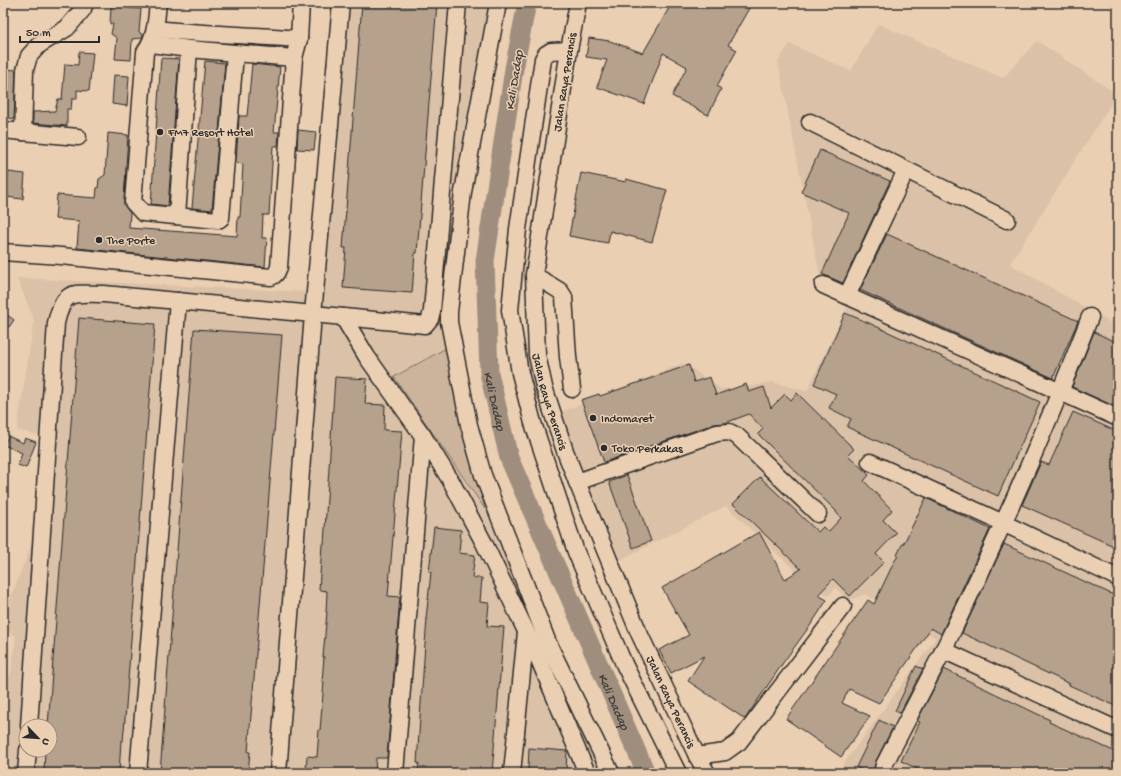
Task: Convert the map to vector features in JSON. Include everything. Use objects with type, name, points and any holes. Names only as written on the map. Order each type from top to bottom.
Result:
[{"type":"street","points":[[23,132],[25,70],[29,56],[39,45],[67,28],[83,9],[86,3]]},
{"type":"street","points":[[158,3],[153,36],[145,52],[133,202],[143,213],[218,220],[221,218],[235,54]]},
{"type":"street","points":[[3,252],[61,256],[271,277],[274,276],[279,267],[294,58],[299,39],[301,3]]},
{"type":"street","points":[[278,773],[313,314],[341,3]]},
{"type":"street","points":[[30,718],[56,323],[59,311],[65,299],[73,294],[104,294],[425,325],[430,318],[432,311],[458,3]]},
{"type":"street","points":[[498,3],[463,192],[449,322],[469,425],[484,475],[548,643],[611,773]]},
{"type":"street","name":"Jalan Raya Perancis","points":[[578,3],[569,50],[534,275],[537,355],[544,387],[577,482],[639,632],[697,756],[708,773]]},
{"type":"street","points":[[153,36],[197,33],[299,39]]},
{"type":"street","points":[[153,36],[194,50],[294,58]]},
{"type":"street","points":[[182,217],[194,50]]},
{"type":"street","points":[[569,50],[551,51],[546,54],[543,59],[518,229],[510,310],[520,372],[533,423],[576,552],[624,664],[678,773]]},
{"type":"street","points":[[810,122],[1007,220]]},
{"type":"street","points":[[3,130],[78,137]]},
{"type":"street","points":[[847,296],[906,170]]},
{"type":"street","points":[[534,275],[560,291],[564,297],[568,357],[572,389]]},
{"type":"street","points":[[823,285],[1118,418]]},
{"type":"street","points":[[138,773],[178,301]]},
{"type":"street","points":[[343,317],[367,356],[423,436],[451,481],[480,536],[535,650],[587,773]]},
{"type":"street","points":[[882,773],[884,765],[944,650],[1004,523],[1061,392],[1090,317]]},
{"type":"street","points":[[577,482],[717,433],[729,432],[737,436],[818,514]]},
{"type":"street","points":[[395,773],[423,436]]},
{"type":"street","points":[[870,462],[1004,523],[1118,578]]},
{"type":"street","points":[[697,756],[725,752],[739,742],[843,606]]},
{"type":"street","points":[[512,773],[526,632]]},
{"type":"street","points":[[944,650],[1118,730]]},
{"type":"street","points":[[26,773],[27,758]]},
{"type":"shaded area","points":[[331,3],[488,3],[446,272],[448,347],[394,377],[485,509],[607,773],[3,773],[3,690],[11,673],[16,636],[3,629],[3,616],[30,549],[42,436],[17,430],[34,320],[17,278],[310,292]]},
{"type":"shaded area","points":[[878,24],[1003,78],[1037,41],[1117,94],[1010,264],[1118,327],[1118,773],[854,773],[842,766],[936,638],[865,594],[848,601],[836,588],[828,596],[796,571],[726,506],[608,566],[548,417],[684,363],[721,389],[748,387],[772,382],[807,391],[848,305],[823,292],[778,61],[790,44],[851,71]]},
{"type":"shaded area","points":[[448,347],[465,429],[485,509],[394,377]]},
{"type":"building","points":[[116,3],[127,3],[129,8],[141,9],[139,32],[143,35],[142,38],[132,39],[131,60],[115,59],[117,38],[111,34],[113,24],[110,24],[111,6],[118,7]]},
{"type":"building","points":[[362,3],[437,3],[417,253],[415,253],[412,293],[343,288],[346,248],[343,248]]},
{"type":"building","points":[[672,3],[752,3],[728,45],[737,50],[717,86],[721,89],[708,115],[672,96],[687,67],[663,53],[644,104],[597,87],[607,60],[586,57],[589,38],[610,41],[643,53]]},
{"type":"building","points":[[79,52],[93,53],[89,91],[77,90],[77,99],[72,99],[71,109],[67,109],[67,126],[33,123],[33,112],[55,111],[58,99],[62,99],[65,64],[78,65]]},
{"type":"building","points":[[161,58],[179,59],[168,206],[151,204]]},
{"type":"building","points":[[205,61],[225,63],[212,210],[192,208]]},
{"type":"building","points":[[252,64],[280,67],[274,132],[279,132],[278,146],[273,146],[269,215],[263,215],[262,238],[267,238],[265,267],[77,248],[79,221],[55,219],[57,195],[96,198],[99,179],[105,175],[108,133],[128,135],[124,205],[130,213],[129,228],[237,236],[238,217],[240,217],[243,164],[236,163],[239,116],[247,116]]},
{"type":"building","points":[[6,69],[16,70],[14,119],[5,117]]},
{"type":"building","points":[[114,75],[129,76],[127,106],[112,104]]},
{"type":"building","points":[[298,130],[316,132],[314,150],[297,149]]},
{"type":"building","points":[[820,150],[890,181],[843,283],[822,274],[849,213],[801,192]]},
{"type":"building","points":[[8,172],[25,174],[23,199],[6,197]]},
{"type":"building","points":[[581,173],[626,182],[626,179],[667,190],[652,242],[610,231],[608,243],[569,236]]},
{"type":"building","points":[[887,234],[1078,321],[1053,378],[860,290]]},
{"type":"building","points":[[3,312],[14,320],[9,327],[3,323]]},
{"type":"building","points":[[845,313],[1040,402],[998,496],[847,427],[851,419],[829,408],[836,394],[814,384]]},
{"type":"building","points":[[79,318],[155,324],[125,719],[123,741],[121,741],[119,773],[44,772],[45,758],[58,758],[58,718],[49,718]]},
{"type":"building","points":[[194,329],[282,335],[248,752],[250,752],[248,773],[160,773]]},
{"type":"building","points":[[1094,332],[1118,343],[1118,408],[1072,387]]},
{"type":"building","points":[[689,365],[694,382],[710,377],[716,395],[746,384],[749,392],[764,387],[771,408],[785,394],[791,400],[797,393],[854,449],[848,455],[869,475],[864,481],[892,510],[883,520],[896,533],[876,554],[884,562],[850,596],[833,579],[818,595],[827,600],[745,719],[688,681],[704,656],[671,673],[659,650],[689,635],[662,588],[759,532],[785,579],[801,569],[733,504],[760,477],[818,532],[823,527],[828,532],[841,518],[836,511],[758,434],[763,429],[749,414],[725,423],[714,424],[604,462],[581,400],[599,394],[600,396]]},
{"type":"building","points":[[335,377],[367,379],[365,404],[385,405],[384,430],[402,431],[388,596],[400,597],[387,758],[376,758],[375,773],[306,773],[307,756],[317,757],[324,682],[322,682],[327,591],[319,590],[322,544],[324,544]]},
{"type":"building","points":[[1073,412],[1118,432],[1118,548],[1022,505],[1041,462],[1049,465]]},
{"type":"building","points":[[8,436],[23,443],[25,438],[36,442],[26,468],[18,465],[22,453],[4,445]]},
{"type":"building","points":[[627,475],[651,541],[633,548],[609,482]]},
{"type":"building","points":[[926,498],[990,529],[941,634],[931,628],[879,703],[849,689],[842,703],[870,716],[841,757],[786,719],[868,600],[874,604]]},
{"type":"building","points":[[434,527],[461,530],[459,553],[475,555],[472,578],[482,578],[480,602],[489,603],[487,626],[504,627],[492,773],[418,773],[419,763],[417,763],[426,619],[431,572],[429,572]]},
{"type":"building","points":[[1004,544],[1118,597],[1118,707],[962,633]]},
{"type":"building","points":[[916,666],[923,669],[900,713],[895,711]]},
{"type":"building","points":[[944,669],[1050,720],[1049,722],[1118,753],[1118,773],[926,773],[901,761],[920,722],[917,721]]},
{"type":"building","points":[[879,720],[893,727],[876,761],[873,773],[868,773],[856,767]]},
{"type":"building","points":[[529,748],[567,751],[566,772],[528,770]]},
{"type":"waterway","name":"Kali Dadap","points":[[527,3],[514,69],[485,261],[489,373],[509,458],[646,773]]},
{"type":"place","name":"FM7 Resort Hotel","points":[[160,132]]},
{"type":"place","name":"The Porte","points":[[99,240]]},
{"type":"place","name":"Indomaret","points":[[593,418]]},
{"type":"place","name":"Toko Perkakas","points":[[604,448]]}]
